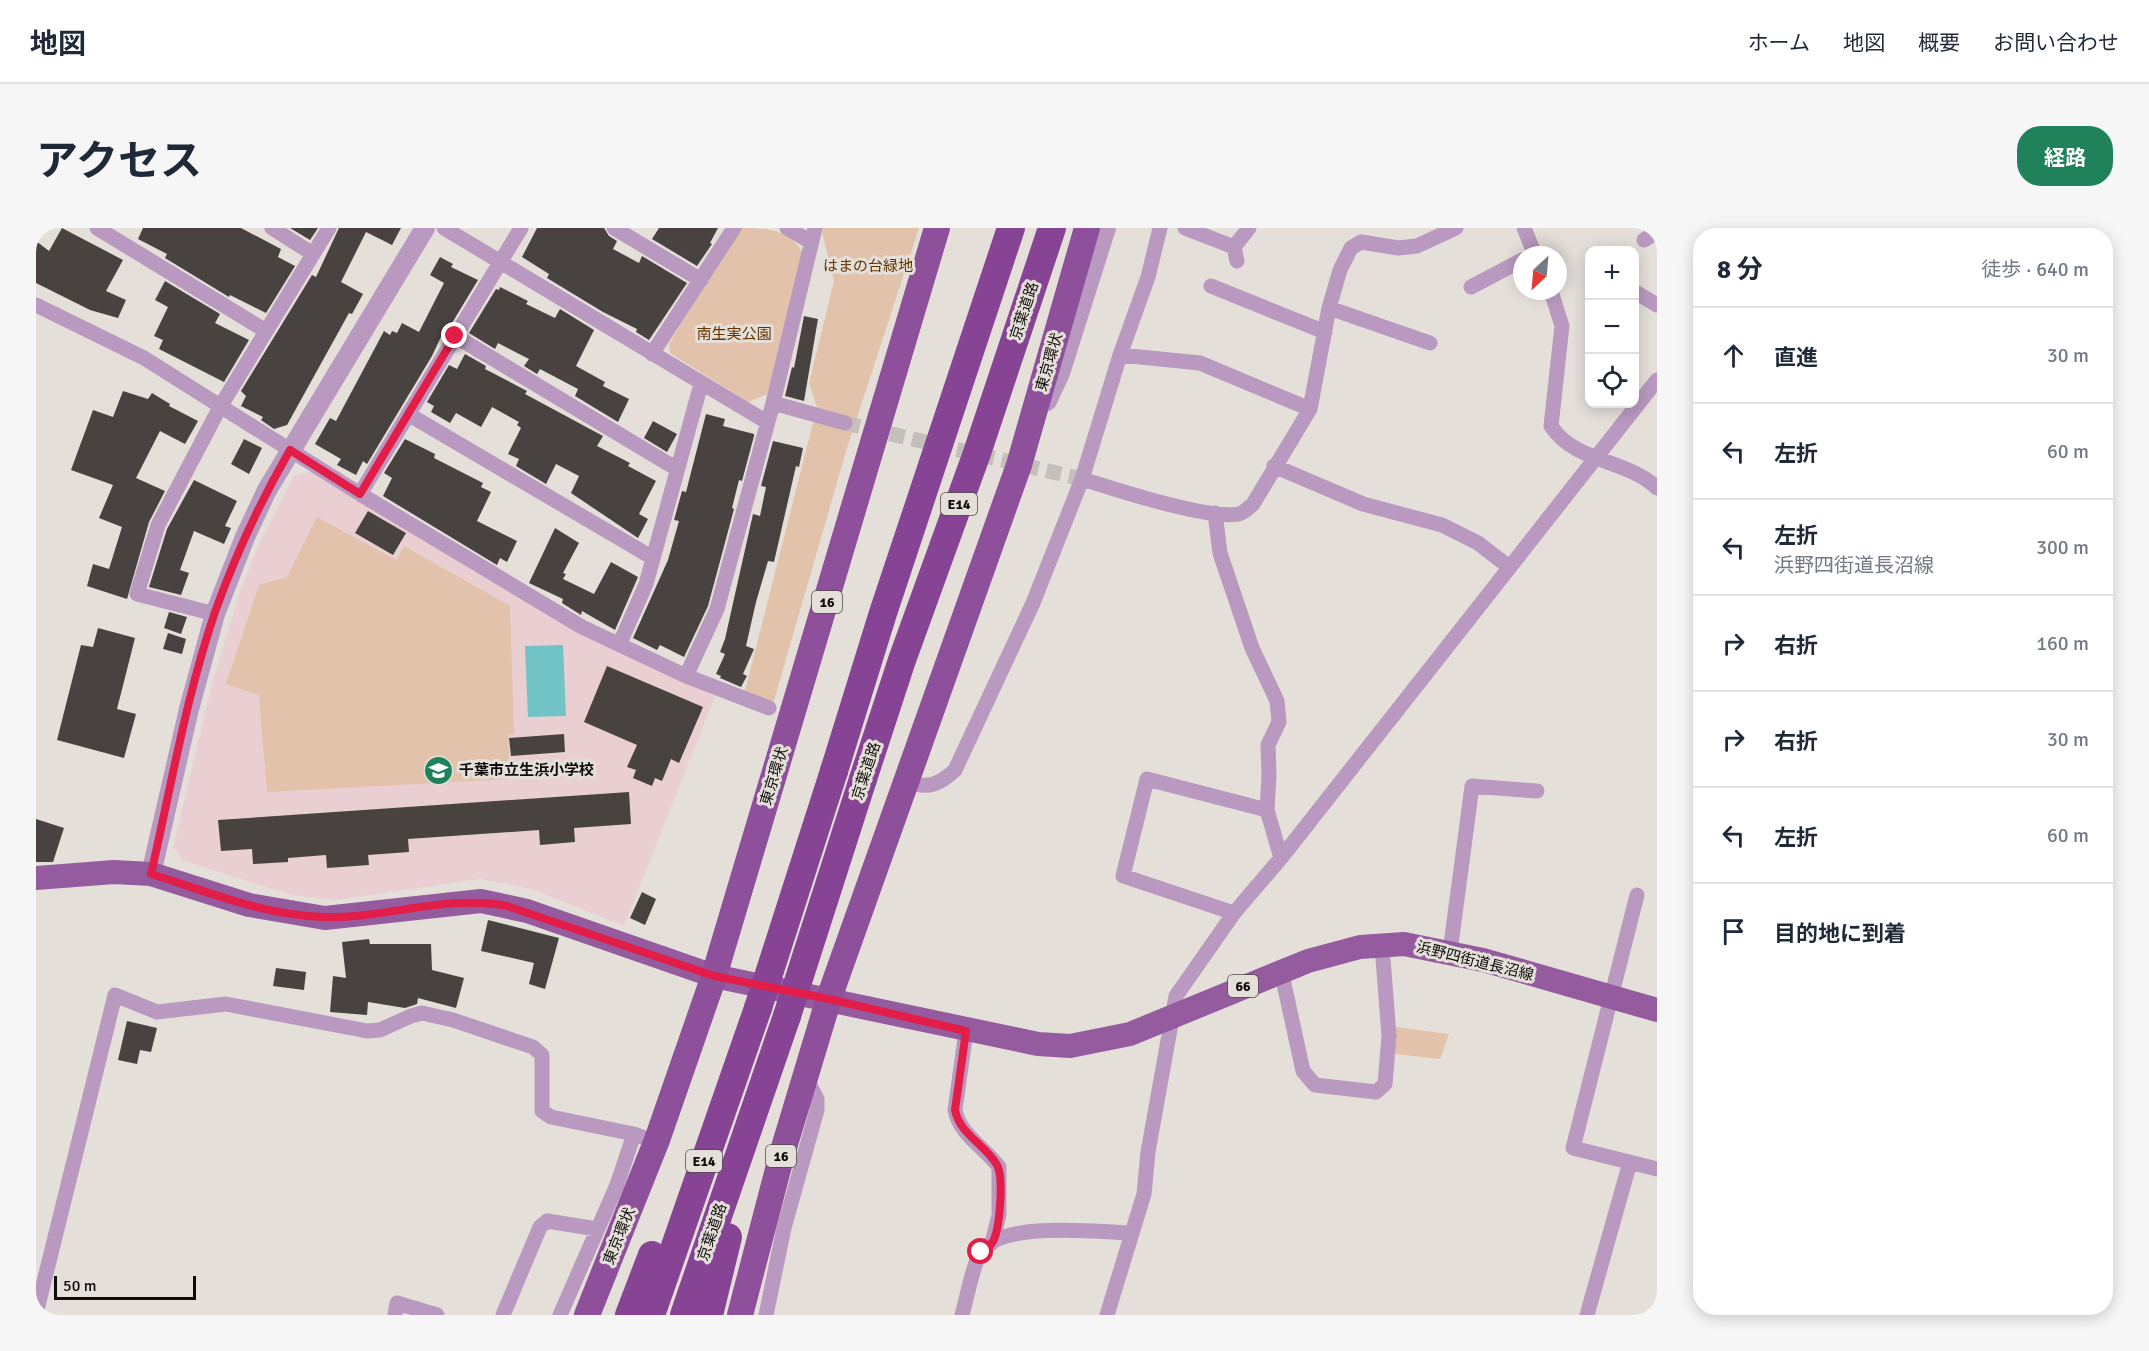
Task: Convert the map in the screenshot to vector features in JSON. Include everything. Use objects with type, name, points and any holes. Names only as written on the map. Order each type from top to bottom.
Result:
[{"type":"highway","name":"東京環状","points":[[587,1315],[645,1137],[714,976],[937,228]]},
{"type":"highway","name":"京葉道路","points":[[651,1315],[758,1008],[883,613],[1011,228]]},
{"type":"highway","name":"京葉道路","points":[[684,1315],[787,1016],[902,660],[977,453],[1052,228]]},
{"type":"highway","name":"東京環状","points":[[740,1315],[782,1154],[829,999],[1019,465],[1087,228]]},
{"type":"highway","points":[[630,1315],[716,1086],[742,1052]]},
{"type":"highway","points":[[709,1315],[753,1149],[757,1103]]},
{"type":"main road","name":"浜野四街道長沼線","points":[[36,878],[114,872],[151,874],[249,904],[325,918],[481,901],[527,911],[714,976],[829,999],[966,1031],[1038,1044],[1071,1046],[1130,1035],[1281,970],[1335,953],[1404,944],[1450,952],[1657,1010]]},
{"type":"street","points":[[97,228],[266,331]]},
{"type":"street","points":[[272,228],[313,254]]},
{"type":"street","points":[[215,614],[137,594],[158,525],[220,407],[329,228]]},
{"type":"street","points":[[151,874],[189,709],[215,614],[249,528],[290,450],[425,228]]},
{"type":"street","points":[[444,228],[767,422]]},
{"type":"street","points":[[360,494],[521,228]]},
{"type":"street","points":[[614,228],[701,280]]},
{"type":"street","points":[[652,354],[734,228]]},
{"type":"street","points":[[686,676],[717,609],[773,403],[813,235],[787,228]]},
{"type":"street","points":[[1019,465],[1060,373],[1106,228]]},
{"type":"street","points":[[907,782],[922,787],[933,785],[943,781],[955,770],[1033,603],[1082,479],[1120,355],[1148,277],[1160,228]]},
{"type":"street","points":[[1185,228],[1235,254],[1249,228]]},
{"type":"street","points":[[1082,479],[1140,496],[1215,513],[1241,514],[1252,504],[1274,466],[1303,425],[1310,409],[1329,308],[1340,270],[1351,248],[1361,242],[1398,248],[1417,246],[1456,228]]},
{"type":"street","points":[[1524,228],[1528,246]]},
{"type":"street","points":[[1471,287],[1513,265]]},
{"type":"street","points":[[1211,286],[1325,332]]},
{"type":"street","points":[[1639,294],[1657,305]]},
{"type":"street","points":[[1554,300],[1562,326],[1551,426],[1570,444],[1596,458],[1625,468],[1657,488]]},
{"type":"street","points":[[36,305],[144,358],[360,494],[582,627],[686,676],[769,708]]},
{"type":"street","points":[[1329,308],[1430,343]]},
{"type":"street","points":[[455,336],[677,469]]},
{"type":"street","points":[[1120,355],[1200,363],[1310,409]]},
{"type":"street","points":[[1107,1315],[1144,1194],[1148,1152],[1176,996],[1234,913],[1281,858],[1657,380]]},
{"type":"street","points":[[620,643],[646,584],[701,384]]},
{"type":"street","points":[[773,403],[845,423]]},
{"type":"street","points":[[408,414],[653,558]]},
{"type":"street","points":[[1274,466],[1363,504],[1442,525],[1478,543],[1509,567]]},
{"type":"street","points":[[1215,513],[1220,553],[1252,648],[1277,701],[1279,722],[1268,746],[1267,810],[1281,858]]},
{"type":"street","points":[[1234,913],[1123,876],[1147,779],[1267,810]]},
{"type":"street","points":[[1450,952],[1472,786],[1537,791]]},
{"type":"street","points":[[1637,895],[1573,1149],[1657,1169]]},
{"type":"street","points":[[1281,970],[1303,1071],[1315,1085],[1376,1092],[1385,1084],[1389,1036],[1382,946]]},
{"type":"street","points":[[36,1314],[115,996],[157,1012],[226,1004],[367,1031],[380,1030],[422,1013],[453,1020],[533,1047],[542,1055],[542,1112],[551,1117],[645,1137],[617,1185],[560,1315]]},
{"type":"street","points":[[966,1031],[955,1110],[957,1120],[964,1130],[999,1167],[999,1215],[992,1243]]},
{"type":"street","points":[[766,1315],[784,1228],[817,1110],[817,1099],[806,1078]]},
{"type":"street","points":[[1587,1315],[1630,1162]]},
{"type":"street","points":[[503,1315],[540,1227],[547,1221],[597,1229]]},
{"type":"street","points":[[962,1315],[981,1252],[1002,1236],[1044,1230],[1132,1233]]},
{"type":"street","points":[[395,1315],[397,1304],[437,1315]]},
{"type":"shaded area","name":"千葉市立生浜小学校","points":[[312,472],[716,694],[624,926],[531,889],[480,879],[337,900],[291,895],[184,861],[173,847],[212,684],[241,589],[258,546],[294,475]]},
{"type":"green space","name":"南生実公園","points":[[738,228],[767,229],[784,234],[798,245],[804,254],[770,393],[748,402],[670,353],[669,344]]},
{"type":"green space","name":"はまの台緑地","points":[[821,228],[919,228],[847,448],[773,704],[745,691],[817,407],[809,383],[834,281]]},
{"type":"green space","points":[[317,517],[396,560],[404,546],[510,606],[514,734],[508,735],[510,779],[267,792],[259,695],[226,684],[259,585],[287,577]]},
{"type":"green space","points":[[1395,1027],[1449,1034],[1440,1059],[1395,1054]]},
{"type":"water","points":[[563,645],[566,716],[528,717],[525,646]]},
{"type":"building","points":[[62,228],[123,260],[106,291],[126,300],[118,318],[90,310],[36,283],[36,241],[49,251]]},
{"type":"building","points":[[143,228],[241,228],[281,249],[278,257],[295,266],[266,313],[230,295],[229,297],[165,258],[167,254],[138,239]]},
{"type":"building","points":[[290,228],[318,228],[310,240]]},
{"type":"building","points":[[339,228],[401,228],[392,245],[366,232],[341,282],[363,294],[352,314],[349,313],[287,425],[274,429],[261,420],[263,417],[241,406],[246,396],[241,391],[312,275],[316,277]]},
{"type":"building","points":[[537,228],[604,228],[609,236],[617,241],[613,249],[639,263],[642,256],[687,283],[649,340],[636,332],[637,329],[603,312],[547,278],[549,274],[522,257]]},
{"type":"building","points":[[659,228],[718,228],[710,243],[712,244],[697,266],[652,239]]},
{"type":"building","points":[[440,257],[453,264],[451,267],[478,280],[449,328],[446,326],[432,356],[367,464],[363,461],[356,475],[337,465],[341,459],[315,444],[330,418],[336,421],[384,331],[390,335],[392,331],[397,333],[402,323],[419,332],[444,283],[430,275]]},
{"type":"building","points":[[165,281],[220,314],[215,323],[249,340],[224,382],[159,349],[163,340],[154,336],[168,307],[155,300]]},
{"type":"building","points":[[500,287],[528,301],[526,304],[555,318],[560,309],[594,330],[576,366],[605,382],[603,386],[629,399],[618,422],[575,396],[578,389],[540,369],[537,374],[524,366],[529,359],[498,343],[495,349],[469,333],[496,289],[499,290]]},
{"type":"building","points":[[804,316],[818,319],[804,401],[785,396],[792,367],[794,368]]},
{"type":"building","points":[[465,354],[486,366],[485,369],[527,391],[525,394],[603,436],[597,446],[630,463],[628,466],[656,481],[639,514],[648,519],[638,538],[571,493],[579,476],[556,464],[546,484],[516,466],[519,459],[508,454],[521,428],[517,425],[519,422],[492,407],[481,427],[456,413],[450,423],[431,412],[434,406],[427,402],[449,365],[457,369]]},
{"type":"building","points":[[123,391],[148,399],[152,393],[170,404],[169,406],[198,421],[185,444],[160,431],[136,478],[165,491],[149,522],[127,599],[87,586],[93,564],[109,569],[122,527],[99,518],[113,485],[71,470],[93,410],[113,417]]},
{"type":"building","points":[[706,414],[725,419],[723,426],[754,434],[754,436],[742,481],[739,480],[732,508],[734,509],[708,606],[684,657],[660,645],[657,650],[633,638],[668,560],[679,521],[674,520],[682,491],[686,492]]},
{"type":"building","points":[[653,421],[677,434],[667,452],[644,438]]},
{"type":"building","points":[[244,439],[262,448],[249,474],[231,464]]},
{"type":"building","points":[[405,439],[435,454],[434,458],[483,483],[481,487],[491,492],[477,521],[517,541],[507,562],[500,558],[497,565],[383,496],[392,478],[384,473]]},
{"type":"building","points":[[773,441],[803,448],[799,467],[796,466],[774,562],[768,561],[756,602],[746,646],[754,649],[743,674],[747,676],[741,687],[716,674],[725,654],[720,652],[725,639],[753,514],[760,516],[766,487],[761,486]]},
{"type":"building","points":[[194,480],[237,501],[225,526],[231,528],[224,544],[194,531],[180,570],[189,573],[181,595],[149,587],[167,529]]},
{"type":"building","points":[[368,511],[406,533],[393,555],[355,533]]},
{"type":"building","points":[[555,528],[579,543],[563,573],[566,574],[563,579],[594,594],[611,562],[638,577],[615,630],[582,611],[581,615],[562,603],[563,599],[529,583]]},
{"type":"building","points":[[169,612],[187,617],[181,634],[164,628]]},
{"type":"building","points":[[98,628],[135,638],[117,709],[136,714],[124,758],[57,740],[81,645],[93,647]]},
{"type":"building","points":[[168,633],[186,639],[182,654],[163,649]]},
{"type":"building","points":[[607,666],[703,707],[679,763],[671,759],[662,781],[655,778],[652,786],[633,778],[636,770],[627,767],[637,745],[584,722]]},
{"type":"building","points":[[564,734],[565,752],[511,756],[509,738]]},
{"type":"building","points":[[629,792],[631,824],[574,828],[575,842],[540,845],[539,830],[408,839],[409,852],[368,855],[369,865],[327,868],[326,855],[288,858],[288,862],[253,864],[252,849],[221,851],[218,820]]},
{"type":"building","points":[[36,819],[64,828],[53,862],[36,862]]},
{"type":"building","points":[[642,892],[656,899],[645,925],[630,918]]},
{"type":"building","points":[[488,920],[559,938],[545,989],[529,984],[534,963],[481,951]]},
{"type":"building","points":[[369,939],[370,944],[431,944],[432,970],[464,978],[456,1008],[418,998],[417,1004],[405,1008],[368,1002],[367,1015],[330,1012],[333,976],[346,978],[342,942]]},
{"type":"building","points":[[276,968],[306,972],[304,990],[273,986]]},
{"type":"building","points":[[127,1021],[157,1028],[151,1052],[140,1050],[137,1064],[118,1060]]},
{"type":"tunnel","points":[[845,423],[1082,479]]},
{"type":"place","name":"千葉市立生浜小学校","points":[[438,770]]},
{"type":"route","points":[[455,336],[360,494],[290,450],[267,489],[245,537],[215,614],[189,709],[151,874],[249,904],[325,918],[456,902],[481,901],[507,906],[714,976],[829,999],[966,1031],[955,1110],[957,1120],[999,1167],[1000,1181],[999,1215],[992,1243],[981,1252]]}]
